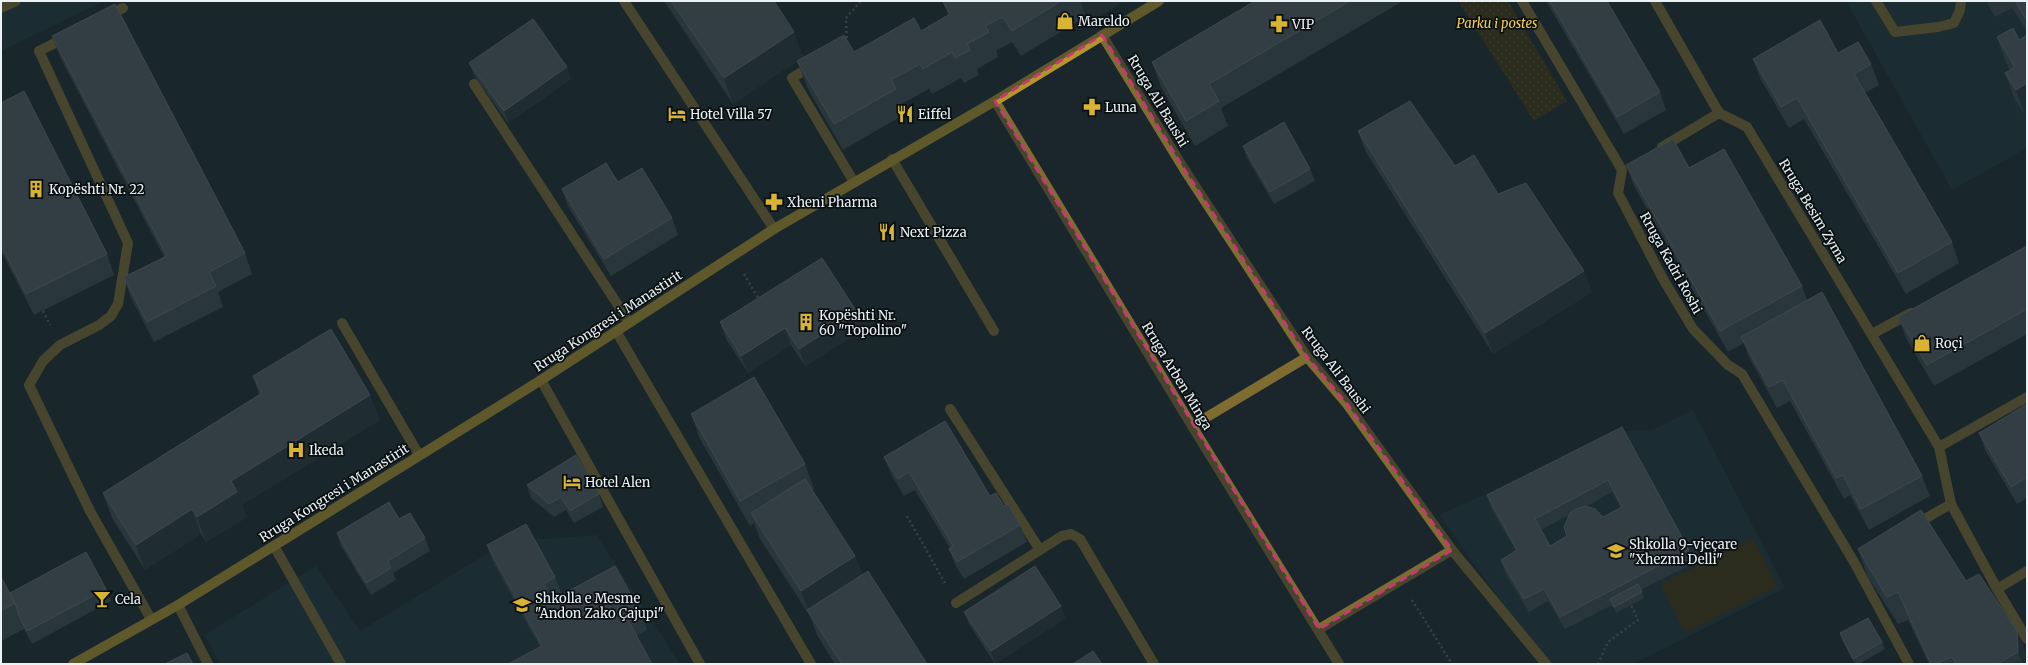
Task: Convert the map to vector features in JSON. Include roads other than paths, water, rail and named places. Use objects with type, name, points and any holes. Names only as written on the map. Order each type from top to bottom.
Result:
[{"type":"street","points":[[1,8],[16,1]]},
{"type":"street","points":[[624,1],[774,229]]},
{"type":"street","name":"Rruga Kongresi i Manastirit","points":[[73,664],[178,605],[274,546],[541,380],[774,229],[1159,1]]},
{"type":"street","name":"Rruga Kadri Roshi","points":[[1522,1],[1625,168],[1618,193],[1662,279],[1693,329],[1728,365],[1742,374],[1857,560],[1909,664]]},
{"type":"street","points":[[1654,151],[1719,113],[1655,1]]},
{"type":"street","points":[[1876,1],[1895,32],[1938,28],[1954,23],[1960,10],[1961,1]]},
{"type":"street","points":[[95,23],[123,8]]},
{"type":"street","points":[[74,34],[39,52],[128,243],[118,304],[111,316],[99,325],[60,345],[43,361],[29,385],[90,511],[151,619]]},
{"type":"street","name":"Rruga Ali Baushi","points":[[1102,35],[1184,169],[1307,357],[1347,404],[1452,550],[1546,664]]},
{"type":"street","points":[[825,59],[792,78],[854,182]]},
{"type":"street","points":[[474,84],[629,322]]},
{"type":"street","name":"Rruga Arben Minga","points":[[994,100],[1192,426],[1319,629],[1339,664]]},
{"type":"street","name":"Rruga Besim Zyma","points":[[1719,113],[1747,127],[1872,334],[1939,448],[1950,504]]},
{"type":"street","points":[[892,159],[994,331]]},
{"type":"street","points":[[1872,334],[1919,308]]},
{"type":"street","points":[[342,323],[419,455]]},
{"type":"street","points":[[616,331],[811,664]]},
{"type":"street","points":[[1192,426],[1307,357]]},
{"type":"street","points":[[541,380],[700,664]]},
{"type":"street","points":[[1939,448],[2027,397]]},
{"type":"street","points":[[950,409],[1040,550]]},
{"type":"street","points":[[1906,531],[1950,504],[1997,589],[2027,639]]},
{"type":"street","points":[[956,602],[1040,550],[1066,535],[1071,534],[1080,539],[1154,664]]},
{"type":"street","points":[[274,546],[341,664]]},
{"type":"street","points":[[1319,629],[1452,550]]},
{"type":"street","points":[[1997,589],[2027,571]]},
{"type":"street","points":[[178,605],[208,664]]},
{"type":"place","name":"Mareldo","points":[[1065,21]]},
{"type":"place","name":"VIP","points":[[1279,24]]},
{"type":"place","name":"Luna","points":[[1092,107]]},
{"type":"place","name":"Hotel Villa 57","points":[[677,114]]},
{"type":"place","name":"Eiffel","points":[[905,114]]},
{"type":"place","name":"Kopështi Nr. 22","points":[[36,189]]},
{"type":"place","name":"Xheni Pharma","points":[[774,202]]},
{"type":"place","name":"Next Pizza","points":[[887,232]]},
{"type":"place","name":"Kopështi Nr. 60 \"Topolino\"","points":[[806,322]]},
{"type":"place","name":"Roçi","points":[[1922,343]]},
{"type":"place","name":"Ikeda","points":[[296,450]]},
{"type":"place","name":"Hotel Alen","points":[[572,482]]},
{"type":"place","name":"Shkolla 9-vjeçare \"Xhezmi Delli\"","points":[[1616,551]]},
{"type":"place","name":"Cela","points":[[102,599]]},
{"type":"place","name":"Shkolla e Mesme \"Andon Zako Çajupi\"","points":[[522,605]]},
{"type":"park label","name":"Parku i postes","points":[[1497,23]]}]
